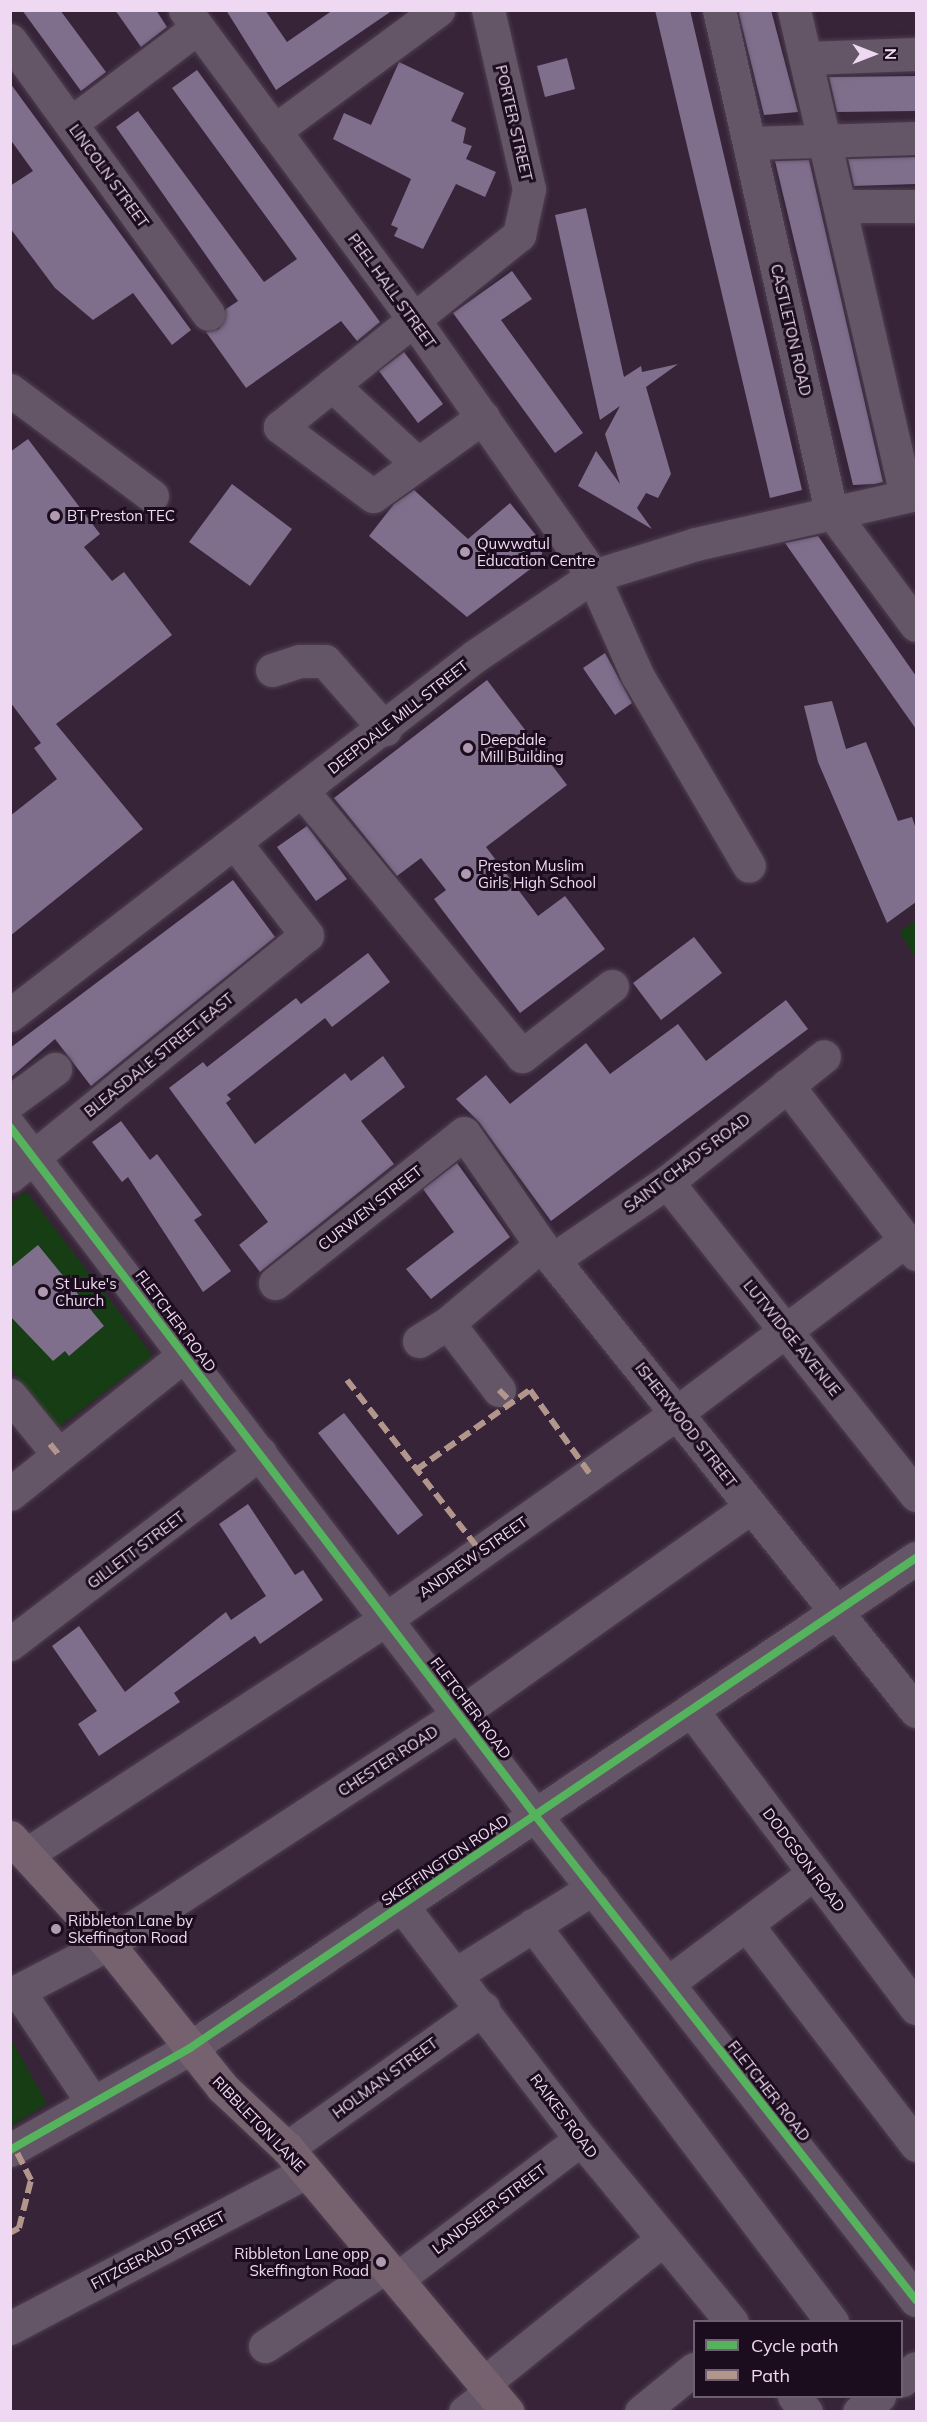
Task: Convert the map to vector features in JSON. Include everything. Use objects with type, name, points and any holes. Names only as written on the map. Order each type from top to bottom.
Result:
[{"type":"main road","name":"RIBBLETON LANE","points":[[19,1846],[108,1944],[222,2087],[296,2160],[494,2395]]},
{"type":"street","points":[[274,131],[438,10]]},
{"type":"street","name":"PORTER STREET","points":[[414,320],[519,235],[529,189],[488,10]]},
{"type":"street","name":"CASTLETON ROAD","points":[[719,10],[831,511],[903,585],[916,625]]},
{"type":"street","points":[[794,10],[911,495]]},
{"type":"street","points":[[71,123],[191,19]]},
{"type":"street","name":"PEEL HALL STREET","points":[[191,19],[414,320],[593,576],[637,675],[749,866]]},
{"type":"street","name":"LINCOLN STREET","points":[[10,39],[208,314]]},
{"type":"street","points":[[806,58],[916,54]]},
{"type":"street","points":[[749,143],[916,138]]},
{"type":"street","points":[[840,206],[916,206]]},
{"type":"street","points":[[414,320],[282,424],[282,432],[366,496],[377,495],[417,463],[483,417]]},
{"type":"street","points":[[332,385],[417,463]]},
{"type":"street","points":[[10,390],[152,496]]},
{"type":"street","name":"DEEPDALE MILL STREET","points":[[10,1015],[385,729],[475,656],[593,576],[696,544],[831,511],[911,495]]},
{"type":"street","points":[[272,670],[300,661],[325,661],[385,729]]},
{"type":"street","points":[[303,792],[522,1056],[612,986]]},
{"type":"street","name":"BLEASDALE STREET EAST","points":[[22,1167],[307,934],[235,843]]},
{"type":"street","name":"SAINT CHAD'S ROAD","points":[[548,1252],[667,1182],[825,1056]]},
{"type":"street","points":[[10,1102],[55,1069]]},
{"type":"street","points":[[787,1085],[911,1247]]},
{"type":"street","name":"FLETCHER ROAD","points":[[10,1127],[22,1167],[184,1355],[535,1815],[916,2300]]},
{"type":"street","name":"ISHERWOOD STREET","points":[[464,1133],[548,1252],[675,1414],[916,1711]]},
{"type":"street","name":"CURWEN STREET","points":[[275,1283],[464,1133]]},
{"type":"street","name":"LUTWIDGE AVENUE","points":[[667,1182],[916,1495]]},
{"type":"street","name":"ANDREW STREET","points":[[19,1846],[386,1619],[675,1414],[787,1330],[911,1247]]},
{"type":"street","points":[[419,1341],[548,1252]]},
{"type":"street","points":[[448,1323],[499,1390]]},
{"type":"street","points":[[10,1494],[184,1355]]},
{"type":"street","points":[[10,1395],[50,1444]]},
{"type":"street","name":"GILLETT STREET","points":[[10,1644],[260,1453]]},
{"type":"street","name":"CHESTER ROAD","points":[[15,1994],[108,1944],[458,1715],[751,1507]]},
{"type":"street","name":"SKEFFINGTON ROAD","points":[[10,2150],[190,2048],[692,1711],[833,1611],[916,1558]]},
{"type":"street","name":"DODGSON ROAD","points":[[692,1711],[916,2008]]},
{"type":"street","points":[[668,1983],[814,1873]]},
{"type":"street","points":[[456,1974],[593,1888]]},
{"type":"street","name":"RAIKES ROAD","points":[[402,1906],[483,2008],[581,2139],[730,2320]]},
{"type":"street","points":[[746,1924],[916,2145]]},
{"type":"street","points":[[533,1925],[830,2320]]},
{"type":"street","points":[[15,1994],[92,2102]]},
{"type":"street","name":"HOLMAN STREET","points":[[296,2160],[483,2008]]},
{"type":"street","name":"LANDSEER STREET","points":[[265,2346],[391,2273],[581,2139]]},
{"type":"street","name":"FITZGERALD STREET","points":[[10,2328],[296,2160]]},
{"type":"street","points":[[465,2412],[494,2395],[663,2239]]},
{"type":"street","points":[[903,2378],[916,2368]]},
{"type":"street","points":[[641,2412],[693,2370]]},
{"type":"street","points":[[795,2398],[806,2412]]},
{"type":"street","points":[[859,2412],[878,2398]]},
{"type":"street","points":[[890,2398],[901,2412]]},
{"type":"green space","points":[[916,920],[916,958],[899,932]]},
{"type":"green space","points":[[26,1191],[153,1356],[57,1428],[11,1369],[11,1203]]},
{"type":"green space","points":[[11,2039],[47,2104],[10,2126]]},
{"type":"building","points":[[22,10],[60,10],[106,72],[81,91]]},
{"type":"building","points":[[115,10],[156,10],[167,27],[141,47]]},
{"type":"building","points":[[226,10],[265,10],[287,42],[333,10],[393,10],[276,90]]},
{"type":"building","points":[[655,10],[690,10],[802,490],[770,498]]},
{"type":"building","points":[[738,10],[771,10],[798,112],[764,115]]},
{"type":"building","points":[[567,58],[575,89],[545,97],[537,66]]},
{"type":"building","points":[[399,62],[464,93],[451,121],[466,128],[463,143],[472,146],[466,159],[496,172],[485,197],[456,184],[423,249],[394,236],[398,228],[391,225],[411,179],[333,139],[344,113],[371,125]]},
{"type":"building","points":[[197,70],[380,322],[357,341],[341,321],[246,388],[206,332],[219,329],[226,309],[238,301],[116,127],[138,111],[264,282],[297,259],[172,88]]},
{"type":"building","points":[[916,76],[916,111],[837,112],[829,77]]},
{"type":"building","points":[[10,83],[191,330],[172,345],[133,293],[93,320],[55,288],[10,228],[10,186],[33,171],[10,139]]},
{"type":"building","points":[[916,157],[916,184],[854,186],[848,159]]},
{"type":"building","points":[[809,160],[883,482],[875,484],[853,485],[775,161]]},
{"type":"building","points":[[586,208],[624,377],[641,366],[642,372],[678,364],[646,387],[671,474],[658,498],[646,493],[637,508],[652,529],[578,486],[596,451],[620,484],[605,434],[620,406],[600,420],[555,215]]},
{"type":"building","points":[[512,271],[532,299],[501,320],[583,433],[555,453],[453,313]]},
{"type":"building","points":[[404,352],[443,404],[418,423],[379,371]]},
{"type":"building","points":[[28,439],[100,534],[84,547],[112,581],[124,572],[172,635],[56,724],[143,829],[10,936],[10,816],[57,779],[34,748],[41,743],[10,702],[10,452]]},
{"type":"building","points":[[232,484],[292,529],[250,586],[189,542]]},
{"type":"building","name":"Quwwatul Education Centre","points":[[414,490],[468,539],[510,503],[543,544],[541,561],[467,617],[369,536],[394,504]]},
{"type":"building","points":[[818,536],[916,676],[916,729],[785,543]]},
{"type":"building","points":[[605,653],[632,703],[615,715],[583,668]]},
{"type":"building","name":"Deepdale Mill Building","points":[[487,680],[567,785],[486,847],[538,916],[565,896],[605,949],[520,1013],[434,899],[446,890],[421,858],[397,876],[334,798]]},
{"type":"building","points":[[832,701],[846,749],[866,742],[898,821],[912,817],[916,829],[916,902],[887,923],[818,762],[804,706]]},
{"type":"building","points":[[307,826],[347,879],[316,901],[277,847]]},
{"type":"building","points":[[233,880],[275,937],[91,1086],[55,1039],[10,1078],[10,1048]]},
{"type":"building","points":[[694,937],[722,973],[661,1020],[633,983]]},
{"type":"building","points":[[368,953],[390,982],[332,1027],[325,1018],[227,1095],[231,1099],[226,1103],[255,1144],[345,1073],[351,1081],[383,1056],[405,1087],[361,1121],[394,1164],[260,1272],[239,1245],[268,1222],[169,1088],[203,1062],[207,1067],[296,998],[301,1004]]},
{"type":"building","points":[[786,1000],[808,1029],[551,1221],[479,1122],[456,1099],[486,1075],[510,1104],[586,1043],[610,1074],[678,1024],[706,1061]]},
{"type":"building","points":[[121,1121],[150,1160],[157,1154],[202,1215],[194,1220],[231,1271],[203,1292],[128,1177],[122,1182],[92,1142]]},
{"type":"building","points":[[457,1163],[510,1237],[431,1299],[406,1269],[454,1232],[423,1189]]},
{"type":"building","name":"St Luke's Church","points":[[38,1245],[104,1326],[69,1356],[65,1351],[53,1361],[10,1316],[10,1268]]},
{"type":"building","points":[[344,1413],[423,1515],[398,1535],[318,1433]]},
{"type":"building","points":[[248,1504],[295,1575],[303,1570],[323,1600],[260,1644],[255,1636],[174,1693],[180,1702],[99,1756],[78,1724],[97,1711],[52,1646],[79,1626],[125,1692],[226,1612],[231,1620],[266,1596],[219,1524]]},
{"type":"marked path","points":[[347,1380],[481,1552]]},
{"type":"marked path","points":[[499,1390],[512,1403]]},
{"type":"marked path","points":[[416,1470],[530,1390],[590,1474]]},
{"type":"marked path","points":[[50,1444],[59,1455]]},
{"type":"marked path","points":[[10,2233],[19,2228],[31,2180],[15,2148]]},
{"type":"cycle path","points":[[10,1127],[535,1815],[916,2300]]},
{"type":"cycle path","points":[[10,2150],[190,2048],[916,1558]]},
{"type":"place","name":"BT Preston TEC","points":[[55,516]]},
{"type":"place","name":"Quwwatul Education Centre","points":[[465,552]]},
{"type":"place","name":"Deepdale Mill Building","points":[[468,748]]},
{"type":"place","name":"Preston Muslim Girls High School","points":[[466,874]]},
{"type":"place","name":"St Luke's Church","points":[[43,1292]]},
{"type":"place","name":"Ribbleton Lane by Skeffington Road","points":[[56,1929]]},
{"type":"place","name":"Ribbleton Lane opp Skeffington Road","points":[[381,2262]]}]
